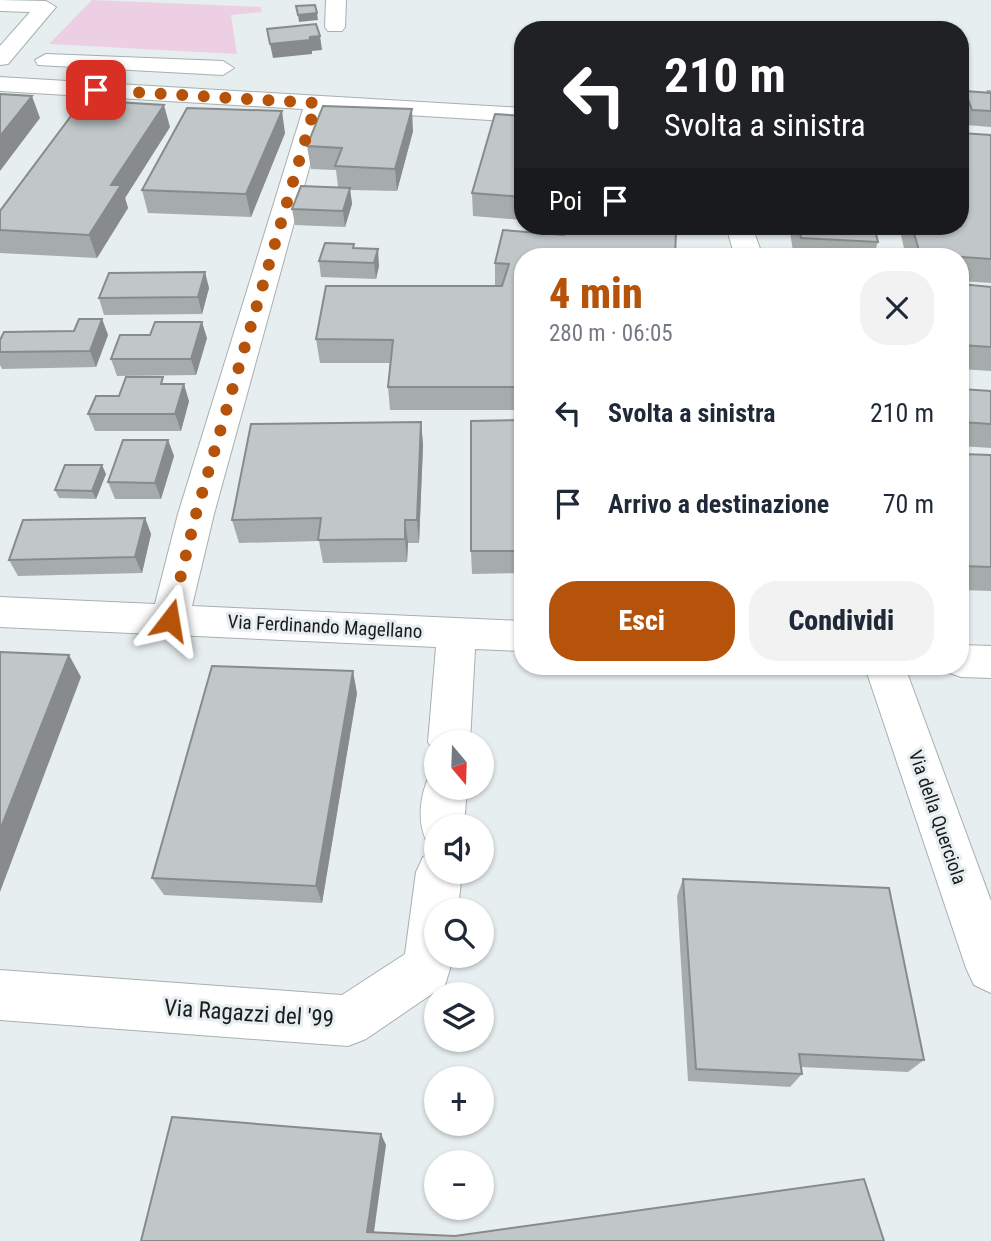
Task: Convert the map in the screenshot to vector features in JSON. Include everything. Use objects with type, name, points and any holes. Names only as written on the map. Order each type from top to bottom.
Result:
[{"type":"street","points":[[335,27],[336,0]]},
{"type":"street","points":[[0,5],[46,7],[0,59]]},
{"type":"street","points":[[46,60],[223,68]]},
{"type":"street","points":[[96,90],[117,63]]},
{"type":"street","points":[[0,84],[514,114]]},
{"type":"street","points":[[170,620],[196,514],[316,103]]},
{"type":"street","name":"Via Ferdinando Magellano","points":[[0,612],[514,635]]},
{"type":"street","points":[[450,730],[457,632]]},
{"type":"street","points":[[969,661],[991,662]]},
{"type":"street","name":"Via della Querciola","points":[[888,675],[991,968]]},
{"type":"street","name":"Via Ragazzi del '99","points":[[0,995],[348,1021],[428,968],[438,884]]},
{"type":"shaded area","points":[[92,0],[261,7],[262,12],[231,15],[237,54],[49,44]]},
{"type":"building","points":[[315,5],[317,13],[298,15],[296,6]]},
{"type":"building","points":[[316,24],[320,36],[310,37],[310,40],[270,44],[267,29]]},
{"type":"building","points":[[969,91],[991,93],[991,111],[972,110]]},
{"type":"building","points":[[0,94],[32,96],[0,136]]},
{"type":"building","points":[[83,100],[164,105],[111,185],[121,185],[89,235],[0,230],[0,211]]},
{"type":"building","points":[[323,106],[412,109],[395,169],[335,166],[342,148],[307,146]]},
{"type":"building","points":[[187,108],[282,111],[246,194],[142,190]]},
{"type":"building","points":[[495,114],[514,115],[514,196],[472,193]]},
{"type":"building","points":[[969,134],[991,135],[991,259],[969,257],[969,248],[918,248],[915,235],[969,235]]},
{"type":"building","points":[[301,186],[350,188],[343,211],[292,209]]},
{"type":"building","points":[[503,230],[514,231],[514,235],[676,235],[675,248],[514,248],[514,387],[388,387],[393,340],[316,339],[326,286],[502,286],[509,264],[495,263]]},
{"type":"building","points":[[800,235],[876,235],[878,242],[801,238]]},
{"type":"building","points":[[325,243],[354,244],[353,248],[378,249],[374,263],[319,261]]},
{"type":"building","points":[[205,272],[198,297],[99,298],[109,273]]},
{"type":"building","points":[[969,285],[991,287],[991,347],[969,346]]},
{"type":"building","points":[[79,319],[102,319],[90,351],[0,352],[0,340],[4,332],[74,331]]},
{"type":"building","points":[[155,322],[202,322],[191,359],[111,359],[120,335],[150,335]]},
{"type":"building","points":[[126,377],[163,377],[161,384],[184,384],[175,414],[88,414],[96,396],[119,396]]},
{"type":"building","points":[[969,390],[991,391],[991,424],[969,423]]},
{"type":"building","points":[[514,420],[514,551],[471,551],[471,421]]},
{"type":"building","points":[[421,422],[417,520],[405,520],[405,539],[318,540],[321,518],[232,520],[251,424]]},
{"type":"building","points":[[123,440],[168,440],[155,483],[108,482]]},
{"type":"building","points":[[969,454],[991,455],[991,567],[969,566]]},
{"type":"building","points":[[65,465],[102,465],[92,491],[55,490]]},
{"type":"building","points":[[145,518],[135,557],[9,560],[23,520]]},
{"type":"building","points":[[0,652],[69,655],[0,830]]},
{"type":"building","points":[[212,666],[353,671],[316,886],[152,878]]},
{"type":"building","points":[[683,879],[889,888],[924,1060],[799,1054],[802,1074],[696,1069]]},
{"type":"building","points":[[172,1117],[381,1134],[367,1232],[455,1236],[864,1179],[884,1241],[141,1241]]},
{"type":"route","points":[[96,90],[316,103],[196,514],[170,620]]}]
